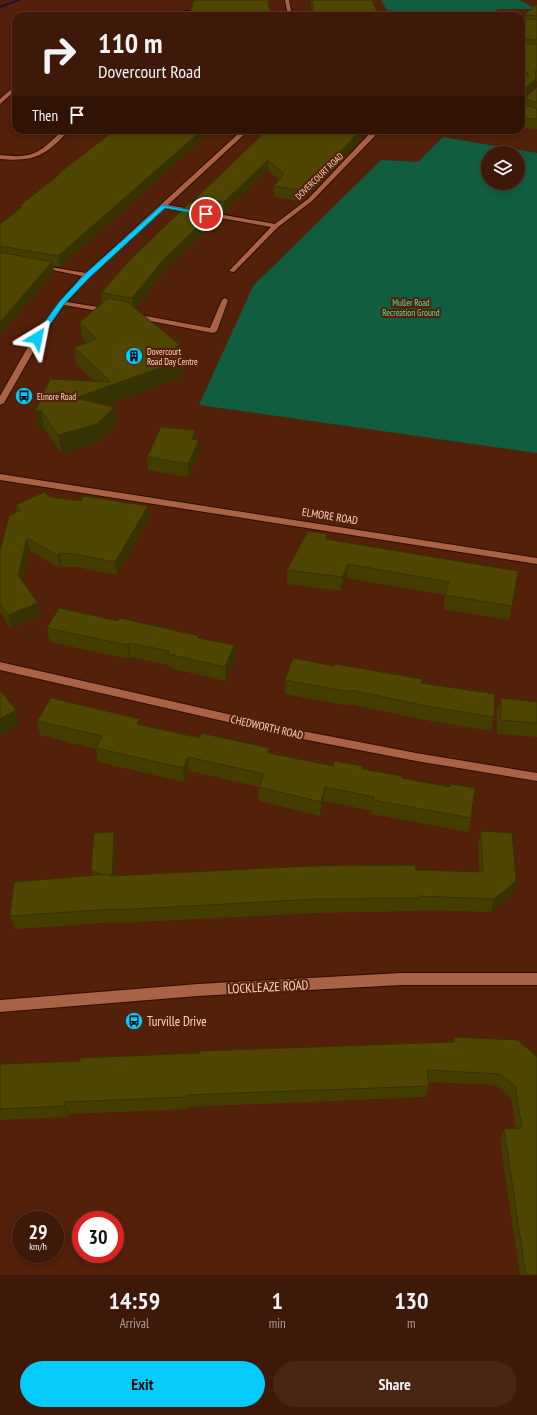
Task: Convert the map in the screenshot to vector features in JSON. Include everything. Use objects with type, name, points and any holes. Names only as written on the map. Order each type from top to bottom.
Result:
[{"type":"street","points":[[287,0],[289,12]]},
{"type":"street","points":[[0,102],[12,91]]},
{"type":"street","points":[[0,158],[20,160],[38,155],[62,134]]},
{"type":"street","points":[[0,403],[37,338],[62,303],[87,275],[242,134]]},
{"type":"street","points":[[365,135],[372,136]]},
{"type":"street","name":"DOVERCOURT ROAD","points":[[232,271],[276,226],[310,200],[372,136]]},
{"type":"street","points":[[164,206],[276,226]]},
{"type":"street","points":[[29,264],[87,275]]},
{"type":"street","points":[[130,315],[213,331],[225,300]]},
{"type":"street","points":[[62,303],[115,312]]},
{"type":"street","points":[[0,386],[9,387]]},
{"type":"street","name":"ELMORE ROAD","points":[[0,477],[537,561]]},
{"type":"street","name":"CHEDWORTH ROAD","points":[[0,666],[302,735],[537,777]]},
{"type":"street","name":"LOCKLEAZE ROAD","points":[[0,1006],[198,990],[401,979],[537,979]]},
{"type":"green space","points":[[381,0],[519,0],[537,9],[499,9],[496,10],[496,12],[388,12]]},
{"type":"green space","name":"Muller Road Recreation Ground","points":[[443,137],[496,146],[481,146],[481,190],[525,190],[525,151],[537,153],[537,453],[199,405],[253,286],[381,160],[418,162]]},
{"type":"building","points":[[194,0],[268,0],[270,12],[190,12]]},
{"type":"building","points":[[312,0],[372,0],[377,12],[314,12]]},
{"type":"building","points":[[537,4],[537,16],[526,15],[526,13]]},
{"type":"building","points":[[525,18],[537,20],[537,40],[525,39]]},
{"type":"building","points":[[525,44],[537,44],[537,71],[535,71],[536,79],[525,89],[525,78],[529,76],[528,73],[525,72]]},
{"type":"building","points":[[537,87],[537,103],[525,98]]},
{"type":"building","points":[[525,104],[537,109],[537,119],[525,118]]},
{"type":"building","points":[[110,134],[197,134],[58,256],[0,246],[0,224],[22,207],[19,206],[60,174],[58,174]]},
{"type":"building","points":[[263,134],[357,134],[317,175],[313,175],[299,190],[274,186],[284,174],[268,160],[224,202],[196,198]]},
{"type":"building","points":[[190,202],[218,207],[163,260],[132,298],[101,293],[130,260]]},
{"type":"building","points":[[0,252],[52,262],[0,322]]},
{"type":"building","points":[[108,298],[127,302],[180,345],[175,347],[182,352],[176,355],[182,360],[75,398],[114,407],[97,424],[58,435],[41,410],[35,412],[50,379],[111,382],[74,347],[97,339],[80,322]]},
{"type":"building","points":[[161,427],[195,430],[192,439],[199,440],[188,464],[147,457]]},
{"type":"building","points":[[44,492],[50,497],[81,501],[84,496],[148,506],[115,562],[74,554],[60,553],[57,555],[27,538],[18,575],[38,603],[8,615],[0,604],[0,551],[9,516],[21,510],[16,505]]},
{"type":"building","points":[[308,531],[327,534],[326,539],[518,571],[512,606],[445,595],[449,582],[348,564],[342,577],[287,570]]},
{"type":"building","points":[[59,608],[118,621],[120,618],[199,636],[198,638],[234,645],[225,667],[168,654],[169,651],[129,643],[127,645],[47,628]]},
{"type":"building","points":[[293,658],[334,666],[335,664],[422,679],[421,683],[495,694],[494,717],[432,707],[350,690],[350,692],[285,680]]},
{"type":"building","points":[[0,690],[16,710],[0,719]]},
{"type":"building","points":[[51,698],[140,719],[137,724],[199,738],[201,733],[270,748],[268,753],[333,766],[335,761],[363,766],[362,769],[402,776],[402,778],[450,787],[451,784],[475,788],[471,818],[373,800],[374,797],[325,787],[321,802],[259,787],[264,774],[188,757],[183,768],[96,748],[102,736],[37,721]]},
{"type":"building","points":[[501,698],[537,702],[537,723],[501,720]]},
{"type":"building","points":[[481,831],[512,833],[516,881],[494,899],[419,896],[419,898],[317,899],[10,916],[14,882],[110,874],[110,876],[311,866],[415,865],[416,870],[483,872]]},
{"type":"building","points":[[114,832],[112,876],[110,874],[104,875],[91,870],[94,833]]},
{"type":"building","points":[[454,1037],[518,1040],[537,1057],[537,1275],[526,1275],[504,1129],[522,1128],[515,1086],[500,1074],[427,1070],[429,1086],[186,1095],[186,1097],[65,1102],[65,1106],[0,1109],[0,1064],[80,1061],[80,1058],[200,1053],[200,1051],[454,1042]]},
{"type":"waterway","points":[[0,7],[19,0]]},
{"type":"place","name":"Dovercourt Road Day Centre","points":[[134,356]]},
{"type":"place","name":"Elmore Road","points":[[24,396]]},
{"type":"place","name":"Turville Drive","points":[[134,1021]]},
{"type":"route","points":[[37,338],[62,303],[87,275],[164,206],[206,214]]}]
